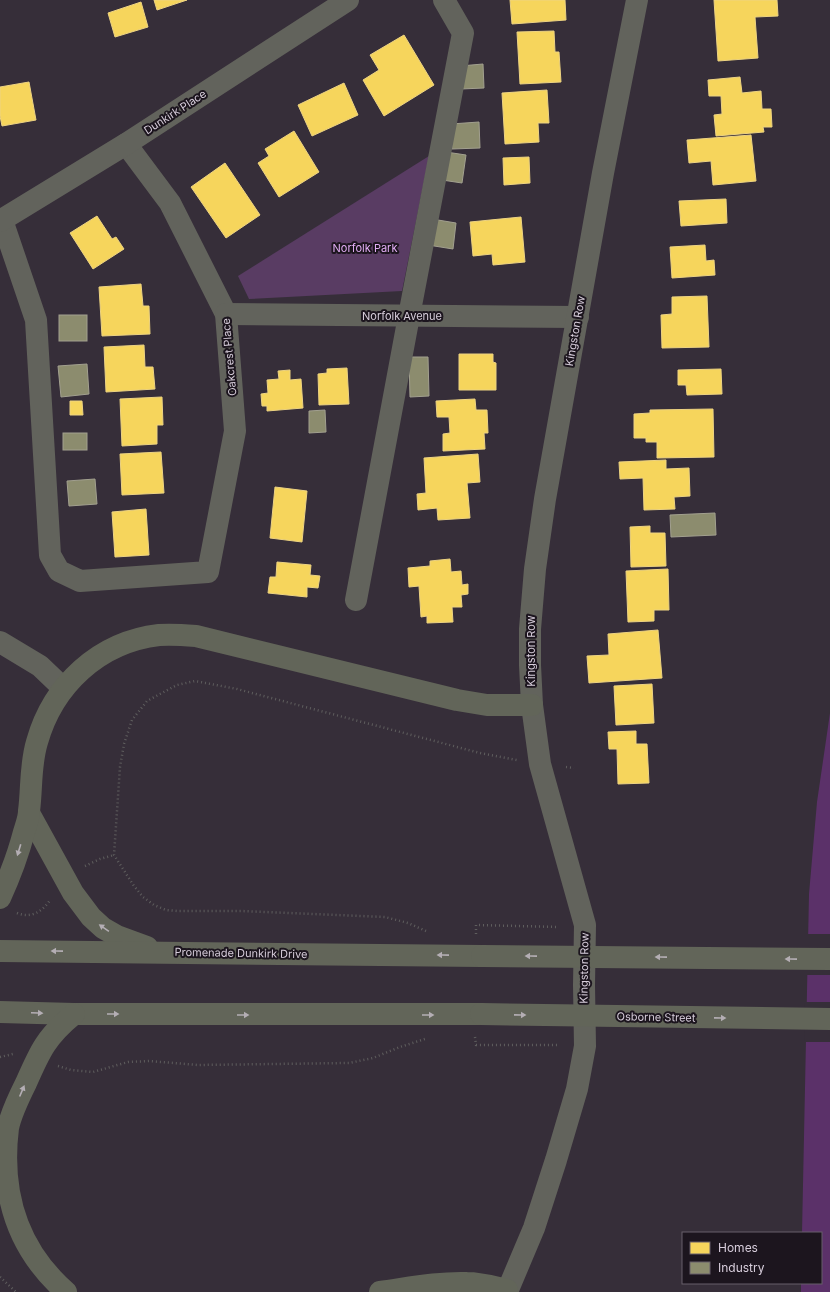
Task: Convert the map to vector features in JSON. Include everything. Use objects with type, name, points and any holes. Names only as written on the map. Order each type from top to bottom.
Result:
[{"type":"main road","points":[[0,898],[15,861],[29,813],[31,774],[36,743],[47,714],[63,688],[78,673],[94,659],[116,646],[139,639],[160,635],[196,636],[250,648],[456,700],[488,705],[532,705]]},
{"type":"main road","points":[[29,813],[73,893],[91,917],[103,928],[117,936],[166,952]]},
{"type":"main road","points":[[479,946],[830,959]]},
{"type":"main road","name":"Promenade Dunkirk Drive","points":[[0,951],[166,952],[479,946]]},
{"type":"main road","points":[[0,1012],[481,1025]]},
{"type":"main road","points":[[66,1292],[53,1281],[37,1263],[18,1228],[9,1205],[5,1182],[5,1154],[8,1127],[36,1060],[50,1036],[58,1027],[74,1014]]},
{"type":"main road","name":"Osborne Street","points":[[481,1025],[830,1019]]},
{"type":"main road","points":[[0,1107],[8,1127]]},
{"type":"main road","points":[[380,1292],[442,1284],[466,1283],[476,1283],[507,1291]]},
{"type":"street","name":"Dunkirk Place","points":[[1,221],[126,144],[348,0]]},
{"type":"street","points":[[356,600],[463,33],[444,0]]},
{"type":"street","name":"Kingston Row","points":[[507,1291],[534,1228],[556,1160],[577,1089],[585,1046],[585,925],[540,764],[532,705],[530,629],[534,569],[545,499],[603,173],[637,0]]},
{"type":"street","name":"Oakcrest Place","points":[[1,221],[36,320],[50,555],[58,571],[80,581],[208,572],[235,431],[226,314],[170,203],[126,144]]},
{"type":"street","name":"Norfolk Avenue","points":[[226,314],[578,316]]},
{"type":"street","points":[[0,642],[40,666],[63,688]]},
{"type":"path","points":[[430,933],[408,923],[385,917],[241,911],[166,910],[154,905],[143,897],[134,886],[114,855],[120,767],[124,744],[132,720],[147,701],[153,697],[178,685],[195,681],[237,689],[480,753],[540,764],[574,768]]},
{"type":"path","points":[[479,946],[476,925],[559,927]]},
{"type":"path","points":[[469,936],[479,946]]},
{"type":"path","points":[[481,1025],[475,1035],[476,1045],[557,1046]]},
{"type":"path","points":[[469,1035],[475,1035]]},
{"type":"path","points":[[0,1057],[11,1054],[24,1056],[71,1070],[93,1072],[128,1062],[149,1061],[198,1065],[349,1063],[373,1058],[420,1040],[431,1038]]},
{"type":"path","points":[[0,1276],[16,1292]]},
{"type":"green space","name":"Norfolk Park","points":[[429,156],[402,291],[249,299],[238,276]]},
{"type":"shaded area","points":[[830,713],[830,1292],[801,1292],[801,1284],[822,1284],[822,1232],[802,1232],[809,894],[817,802]]},
{"type":"pier","points":[[806,934],[830,934],[830,975],[806,975]]},
{"type":"pier","points":[[805,1002],[830,1002],[830,1042],[804,1042]]},
{"type":"building: Homes","points":[[154,0],[187,0],[157,10]]},
{"type":"building: Homes","points":[[510,0],[565,0],[566,20],[512,24]]},
{"type":"building: Homes","points":[[714,0],[777,0],[778,16],[755,17],[758,58],[718,61]]},
{"type":"building: Homes","points":[[141,2],[148,27],[115,37],[108,13]]},
{"type":"building: Homes","points":[[554,31],[555,52],[559,52],[561,82],[520,84],[517,32]]},
{"type":"building: Homes","points":[[404,35],[434,85],[384,116],[363,80],[379,70],[370,55]]},
{"type":"building: Homes","points":[[740,77],[742,93],[761,91],[762,109],[771,109],[772,127],[763,127],[764,132],[716,136],[714,115],[722,114],[721,96],[709,96],[708,80]]},
{"type":"building: Homes","points":[[29,82],[36,120],[2,126],[0,116],[0,87]]},
{"type":"building: Homes","points":[[344,83],[358,115],[312,136],[298,105]]},
{"type":"building: Homes","points":[[547,90],[549,123],[538,123],[539,142],[505,144],[502,93]]},
{"type":"building: Homes","points":[[294,131],[319,172],[279,197],[258,163],[269,156],[265,149]]},
{"type":"building: Homes","points":[[751,135],[756,181],[713,185],[711,161],[689,163],[687,140]]},
{"type":"building: Homes","points":[[529,157],[530,183],[504,185],[503,158]]},
{"type":"building: Homes","points":[[225,163],[260,215],[226,238],[191,187]]},
{"type":"building: Homes","points":[[726,199],[727,223],[681,226],[679,201]]},
{"type":"building: Homes","points":[[97,216],[112,239],[116,237],[124,249],[93,269],[70,233]]},
{"type":"building: Homes","points":[[521,217],[525,262],[493,265],[492,254],[473,256],[470,222]]},
{"type":"building: Homes","points":[[705,245],[706,261],[714,260],[715,275],[672,278],[670,247]]},
{"type":"building: Homes","points":[[141,284],[143,306],[149,306],[150,334],[102,336],[99,287]]},
{"type":"building: Homes","points":[[707,296],[709,347],[662,348],[661,315],[672,314],[672,297]]},
{"type":"building: Homes","points":[[144,345],[145,367],[153,367],[155,389],[106,392],[104,347]]},
{"type":"building: Homes","points":[[459,354],[493,354],[493,362],[496,363],[496,390],[459,390]]},
{"type":"building: Homes","points":[[347,368],[349,404],[319,405],[318,374],[327,373],[327,369]]},
{"type":"building: Homes","points":[[721,369],[722,394],[687,395],[686,385],[678,385],[678,370]]},
{"type":"building: Homes","points":[[290,370],[290,380],[301,379],[303,408],[267,411],[267,406],[262,406],[261,394],[268,393],[267,380],[279,379],[278,371]]},
{"type":"building: Homes","points":[[162,397],[163,425],[157,425],[157,444],[122,446],[120,399]]},
{"type":"building: Homes","points":[[475,399],[476,410],[487,410],[488,433],[484,433],[485,449],[443,451],[443,434],[450,433],[449,417],[437,417],[436,401]]},
{"type":"building: Homes","points":[[70,401],[82,401],[83,415],[70,415]]},
{"type":"building: Homes","points":[[713,409],[714,457],[657,458],[657,442],[646,442],[646,438],[634,438],[634,414],[650,413],[650,410]]},
{"type":"building: Homes","points":[[161,452],[164,493],[122,495],[120,454]]},
{"type":"building: Homes","points":[[478,454],[480,482],[467,483],[470,518],[438,520],[437,508],[418,510],[417,494],[426,493],[424,458]]},
{"type":"building: Homes","points":[[666,460],[666,469],[689,468],[690,496],[674,497],[675,509],[644,510],[643,478],[620,479],[619,462]]},
{"type":"building: Homes","points":[[275,487],[307,491],[302,542],[270,538]]},
{"type":"building: Homes","points":[[146,509],[149,555],[115,557],[112,512]]},
{"type":"building: Homes","points":[[650,526],[650,533],[665,533],[666,566],[631,567],[630,527]]},
{"type":"building: Homes","points":[[450,559],[451,572],[461,571],[462,585],[468,584],[468,594],[461,595],[462,607],[452,607],[453,622],[427,623],[427,616],[421,617],[419,586],[409,587],[408,568],[430,566],[430,561]]},
{"type":"building: Homes","points":[[277,562],[311,565],[310,575],[320,576],[318,588],[307,587],[307,597],[268,593],[270,577],[276,577]]},
{"type":"building: Homes","points":[[668,569],[669,610],[654,610],[654,621],[628,622],[626,571]]},
{"type":"building: Homes","points":[[658,630],[662,678],[589,683],[587,656],[609,655],[608,634]]},
{"type":"building: Homes","points":[[652,684],[654,723],[616,725],[614,686]]},
{"type":"building: Homes","points":[[636,731],[636,744],[647,744],[649,783],[618,784],[617,749],[609,749],[608,732]]},
{"type":"building: Industry","points":[[483,64],[484,88],[461,89],[460,66]]},
{"type":"building: Industry","points":[[479,122],[480,148],[452,149],[451,124]]},
{"type":"building: Industry","points":[[446,152],[466,155],[462,183],[442,180]]},
{"type":"building: Industry","points":[[432,219],[456,223],[453,249],[428,245]]},
{"type":"building: Industry","points":[[59,315],[87,315],[87,341],[59,341]]},
{"type":"building: Industry","points":[[409,357],[428,357],[429,396],[410,397]]},
{"type":"building: Industry","points":[[87,364],[89,394],[61,397],[58,366]]},
{"type":"building: Industry","points":[[325,410],[326,432],[309,433],[309,411]]},
{"type":"building: Industry","points":[[63,433],[87,433],[87,450],[63,450]]},
{"type":"building: Industry","points":[[95,479],[97,504],[69,506],[67,481]]},
{"type":"building: Industry","points":[[715,513],[716,535],[671,537],[670,515]]}]
